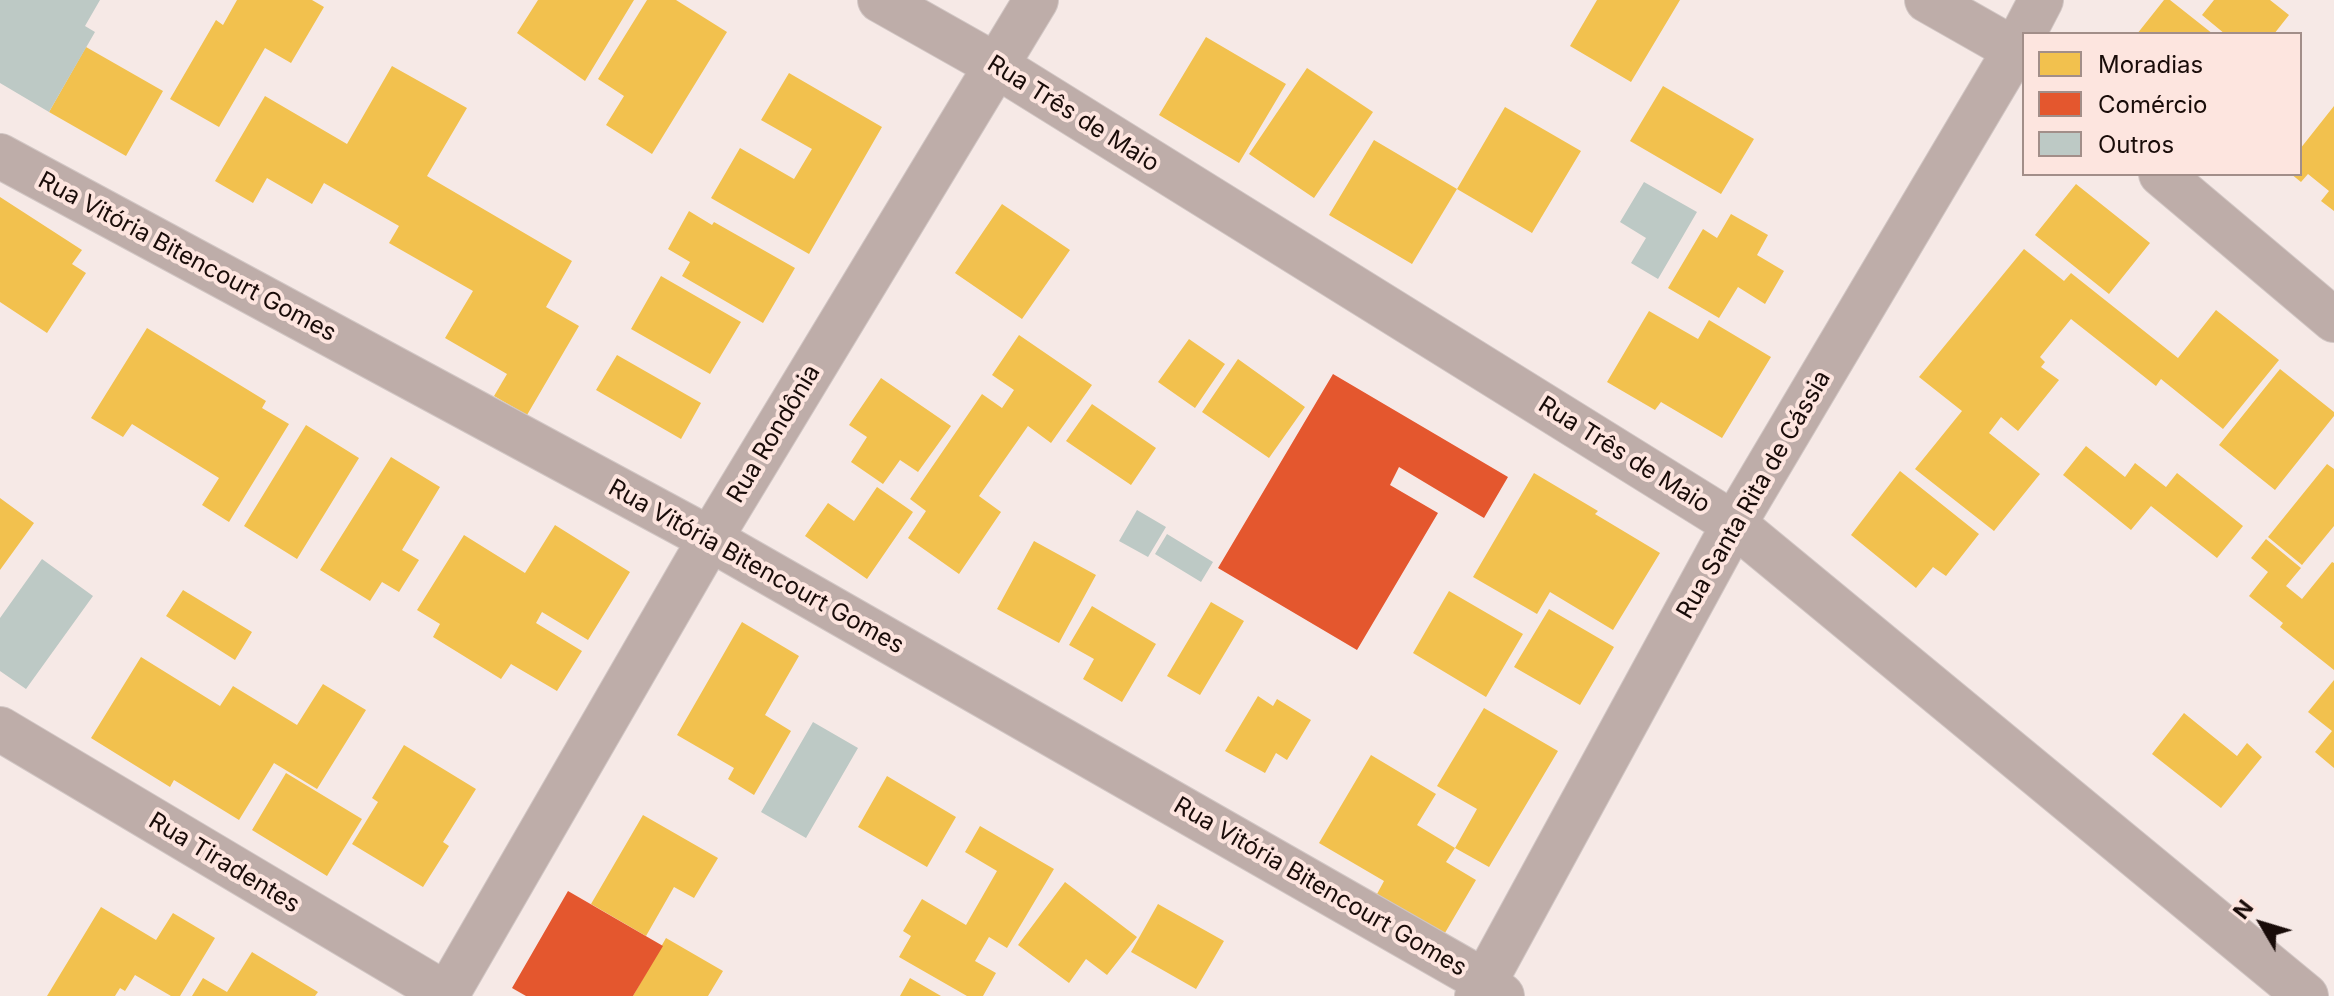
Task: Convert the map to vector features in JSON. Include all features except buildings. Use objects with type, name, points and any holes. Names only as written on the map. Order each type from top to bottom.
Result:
[{"type":"street","name":"Rua Três de Maio","points":[[880,0],[997,66],[1734,524],[2306,996]]},
{"type":"street","name":"Rua Rondônia","points":[[447,996],[710,539],[1036,0]]},
{"type":"street","points":[[1927,0],[2019,54]]},
{"type":"street","name":"Rua Santa Rita de Cássia","points":[[2028,32],[2041,0]]},
{"type":"street","name":"Rua Santa Rita de Cássia","points":[[1488,991],[1734,524],[2019,54]]},
{"type":"street","name":"Rua Vitória Bitencourt Gomes","points":[[0,156],[710,539],[1488,991]]},
{"type":"street","points":[[2163,176],[2334,320]]},
{"type":"street","name":"Rua Tiradentes","points":[[0,729],[447,996]]}]
